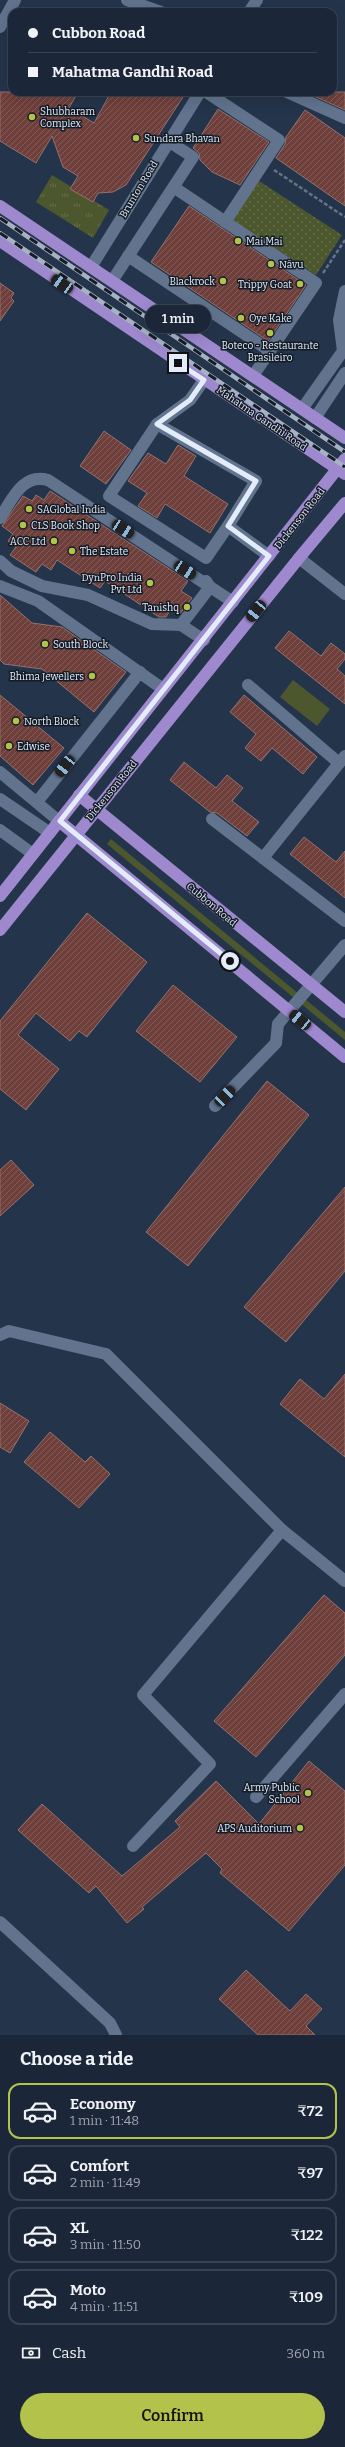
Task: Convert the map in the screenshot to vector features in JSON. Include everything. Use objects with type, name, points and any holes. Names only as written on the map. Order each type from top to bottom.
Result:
[{"type":"main road","points":[[0,206],[345,438]]},
{"type":"main road","name":"Mahatma Gandhi Road","points":[[0,242],[341,472]]},
{"type":"main road","name":"Dickenson Road","points":[[0,896],[269,556],[341,472],[345,459]]},
{"type":"main road","name":"Dickenson Road","points":[[0,930],[97,808],[345,503]]},
{"type":"main road","name":"Cubbon Road","points":[[79,795],[97,808],[345,1012]]},
{"type":"main road","points":[[60,821],[345,1057]]},
{"type":"street","points":[[127,0],[150,8]]},
{"type":"street","points":[[0,27],[8,13]]},
{"type":"street","name":"Brunton Road","points":[[92,267],[197,96]]},
{"type":"street","points":[[212,96],[279,140],[225,222]]},
{"type":"street","points":[[296,96],[345,118]]},
{"type":"street","points":[[112,281],[175,188],[193,157],[168,142]]},
{"type":"street","points":[[175,188],[316,283],[254,376]]},
{"type":"street","points":[[128,256],[270,351]]},
{"type":"street","points":[[302,409],[344,352],[339,320],[345,291]]},
{"type":"street","points":[[315,418],[345,373]]},
{"type":"street","points":[[157,424],[256,481],[206,558],[109,496],[157,424],[190,400],[204,380]]},
{"type":"street","points":[[0,518],[20,487],[30,479],[39,478],[48,480],[233,602]]},
{"type":"street","points":[[228,526],[269,556]]},
{"type":"street","points":[[299,558],[345,594]]},
{"type":"street","points":[[0,561],[12,571],[42,586],[88,595],[152,624],[185,628],[204,640]]},
{"type":"street","points":[[183,562],[203,576],[213,589]]},
{"type":"street","points":[[0,586],[38,601],[163,689]]},
{"type":"street","points":[[185,628],[213,589]]},
{"type":"street","points":[[37,802],[140,672]]},
{"type":"street","points":[[248,685],[342,760],[263,858]]},
{"type":"street","points":[[0,772],[60,821]]},
{"type":"street","points":[[0,800],[50,833]]},
{"type":"street","points":[[212,819],[345,921]]},
{"type":"street","points":[[0,830],[33,854]]},
{"type":"street","points":[[215,1106],[276,1043],[278,1024],[313,985],[345,945]]},
{"type":"street","points":[[0,1335],[9,1331],[106,1354],[282,1530],[345,1581]]},
{"type":"street","points":[[133,1846],[210,1764],[143,1695],[282,1530]]},
{"type":"street","points":[[256,1797],[345,1694]]},
{"type":"street","points":[[0,1922],[110,2023],[116,2035]]},
{"type":"path","points":[[264,163],[345,217]]},
{"type":"path","points":[[316,283],[345,240]]},
{"type":"green space","points":[[52,175],[109,210],[93,238],[36,202]]},
{"type":"green space","points":[[256,179],[342,235],[316,275],[230,219]]},
{"type":"green space","points":[[293,680],[330,709],[317,726],[280,697]]},
{"type":"green space","points":[[111,839],[345,1032],[345,1040],[107,844]]},
{"type":"building","points":[[0,92],[8,92],[8,96],[76,96],[69,108],[94,123],[109,96],[183,97],[126,185],[113,192],[98,193],[93,202],[70,189],[78,176],[63,167],[52,136],[36,163],[0,141]]},
{"type":"building","points":[[337,92],[345,92],[345,110],[314,96],[337,96]]},
{"type":"building","points":[[218,109],[269,142],[240,185],[212,172],[200,160],[199,153],[193,148]]},
{"type":"building","points":[[305,110],[345,138],[345,206],[276,158],[285,144],[286,137]]},
{"type":"building","points":[[189,206],[306,285],[268,341],[151,262]]},
{"type":"building","points":[[0,283],[14,293],[11,298],[14,301],[0,321]]},
{"type":"building","points":[[104,431],[131,450],[106,484],[80,466]]},
{"type":"building","points":[[178,445],[196,456],[184,476],[228,504],[210,533],[165,504],[157,518],[138,506],[147,493],[128,481],[148,453],[166,464]]},
{"type":"building","name":"The Estate","points":[[50,491],[188,581],[181,591],[192,598],[179,615],[171,609],[166,617],[159,617],[105,581],[100,588],[57,560],[51,570],[42,564],[36,572],[10,555],[16,547],[8,541],[13,534],[2,526],[23,496],[32,501],[36,495],[44,500]]},
{"type":"building","name":"South Block","points":[[0,595],[32,623],[62,627],[126,672],[94,712],[42,669],[4,664],[0,660]]},
{"type":"building","points":[[289,631],[321,656],[331,643],[345,654],[345,659],[337,669],[345,676],[345,704],[275,648]]},
{"type":"building","name":"North Block","points":[[0,695],[64,748],[33,785],[0,756]]},
{"type":"building","points":[[244,695],[317,757],[303,774],[272,748],[261,761],[245,748],[256,734],[230,712]]},
{"type":"building","points":[[184,762],[216,788],[227,775],[243,788],[232,801],[259,822],[247,836],[217,813],[210,812],[170,780]]},
{"type":"building","points":[[304,837],[336,862],[345,851],[345,898],[290,854]]},
{"type":"building","points":[[87,913],[147,962],[87,1037],[79,1031],[70,1041],[36,1013],[18,1035],[59,1069],[26,1110],[0,1089],[0,1021]]},
{"type":"building","points":[[173,985],[237,1037],[200,1082],[136,1031]]},
{"type":"building","points":[[267,1081],[309,1115],[188,1266],[146,1232]]},
{"type":"building","points":[[11,1160],[34,1185],[0,1216],[0,1170]]},
{"type":"building","points":[[345,1187],[345,1271],[286,1342],[244,1307]]},
{"type":"building","points":[[345,1374],[345,1457],[280,1404],[300,1379],[324,1399]]},
{"type":"building","points":[[0,1403],[29,1421],[10,1453],[0,1447]]},
{"type":"building","points":[[50,1432],[85,1462],[91,1456],[110,1474],[79,1508],[24,1462]]},
{"type":"building","points":[[324,1595],[345,1613],[345,1655],[256,1757],[214,1721]]},
{"type":"building","points":[[309,1761],[345,1791],[345,1865],[289,1931],[220,1873],[222,1869],[206,1853],[142,1907],[144,1909],[127,1923],[96,1886],[89,1893],[18,1830],[42,1804],[122,1876],[180,1827],[175,1821],[216,1781],[259,1824]]},
{"type":"building","points":[[246,1970],[290,2011],[306,1994],[322,2009],[306,2026],[315,2035],[258,2035],[219,1999]]},
{"type":"railway","points":[[0,218],[345,452]]},
{"type":"railway","points":[[0,233],[345,467]]},
{"type":"place","name":"Shubharam Complex","points":[[32,117]]},
{"type":"place","name":"Sundara Bhavan","points":[[136,138]]},
{"type":"place","name":"Mai Mai","points":[[238,241]]},
{"type":"place","name":"Nāvu","points":[[271,264]]},
{"type":"place","name":"Blackrock","points":[[223,281]]},
{"type":"place","name":"Trippy Goat","points":[[300,284]]},
{"type":"place","name":"Oye Kake","points":[[241,318]]},
{"type":"place","name":"Boteco - Restaurante Brasileiro","points":[[270,333]]},
{"type":"place","name":"SAGlobal India","points":[[29,509]]},
{"type":"place","name":"CLS Book Shop","points":[[23,525]]},
{"type":"place","name":"ACC Ltd","points":[[54,541]]},
{"type":"place","name":"The Estate","points":[[72,551]]},
{"type":"place","name":"DynPro India Pvt Ltd","points":[[150,583]]},
{"type":"place","name":"Tanishq","points":[[187,607]]},
{"type":"place","name":"South Block","points":[[45,644]]},
{"type":"place","name":"Bhima Jewellers","points":[[92,676]]},
{"type":"place","name":"North Block","points":[[16,721]]},
{"type":"place","name":"Edwise","points":[[9,746]]},
{"type":"place","name":"Army Public School","points":[[308,1793]]},
{"type":"place","name":"APS Auditorium","points":[[300,1828]]},
{"type":"route","points":[[178,363],[204,380],[190,400],[157,424],[256,481],[228,526],[269,556],[60,821],[230,961]]}]
